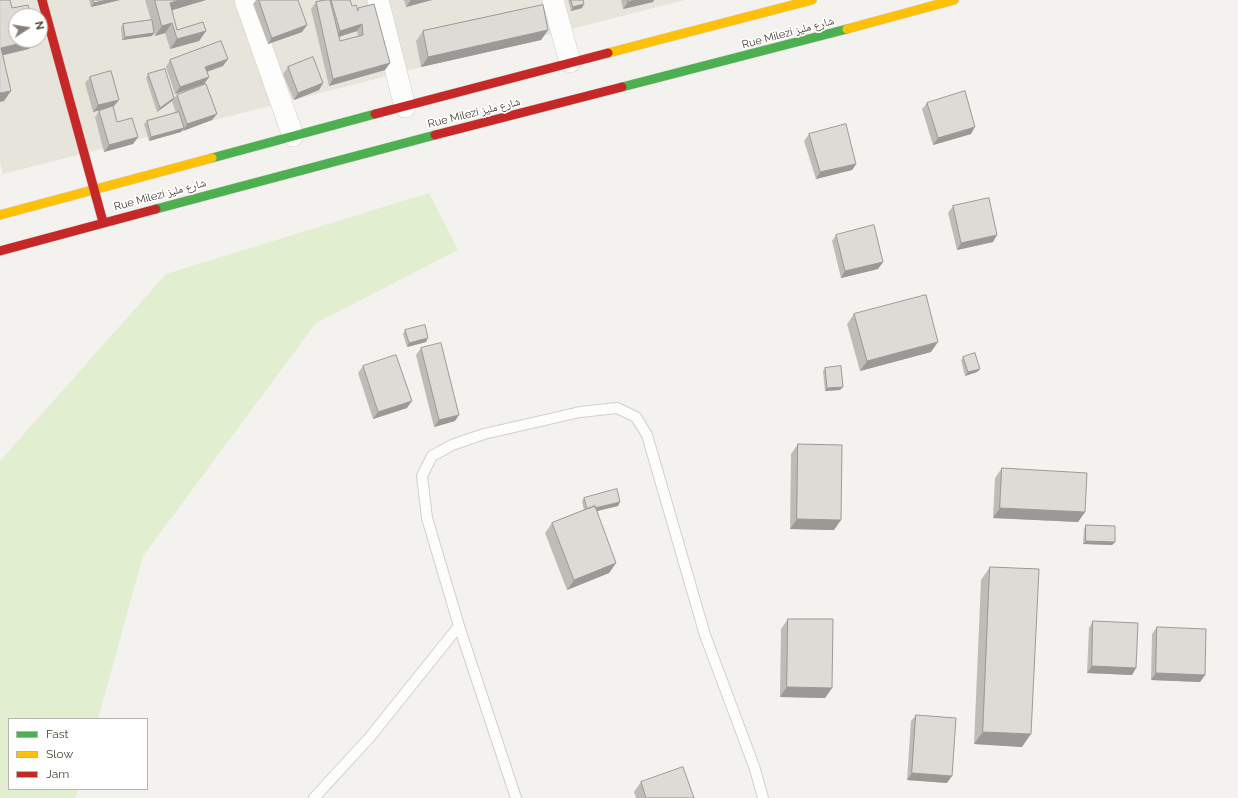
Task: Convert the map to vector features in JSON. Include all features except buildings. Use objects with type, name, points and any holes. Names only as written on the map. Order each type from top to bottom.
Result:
[{"type":"street","points":[[42,0],[103,222]]},
{"type":"street","points":[[245,0],[293,136]]},
{"type":"street","points":[[378,0],[405,107]]},
{"type":"street","points":[[553,0],[570,62]]},
{"type":"street","name":"Rue Milezi شارع مليز","points":[[0,215],[570,62],[812,0]]},
{"type":"street","name":"Rue Milezi شارع مليز","points":[[0,251],[103,222],[412,140],[769,50],[952,0]]},
{"type":"lane","points":[[516,798],[458,626],[427,518],[422,476],[432,456],[452,445],[484,434],[580,412],[617,408],[636,417],[647,435],[705,635],[755,769],[764,798]]},
{"type":"lane","points":[[314,798],[370,737],[458,626]]},
{"type":"shaded area","points":[[0,0],[685,0],[3,174],[0,163]]},
{"type":"green space","points":[[429,193],[458,250],[316,323],[143,556],[98,718],[8,718],[8,790],[78,790],[75,798],[0,798],[0,461],[166,274]]},
{"type":"traffic: fast","points":[[622,87],[847,29]]},
{"type":"traffic: fast","points":[[212,158],[375,114]]},
{"type":"traffic: fast","points":[[156,209],[435,135]]},
{"type":"traffic: slow","points":[[608,53],[812,0]]},
{"type":"traffic: slow","points":[[847,29],[954,0]]},
{"type":"traffic: slow","points":[[0,215],[212,158]]},
{"type":"traffic: jam","points":[[42,0],[103,222]]},
{"type":"traffic: jam","points":[[375,114],[608,53]]},
{"type":"traffic: jam","points":[[435,135],[622,87]]},
{"type":"traffic: jam","points":[[0,251],[156,209]]}]
